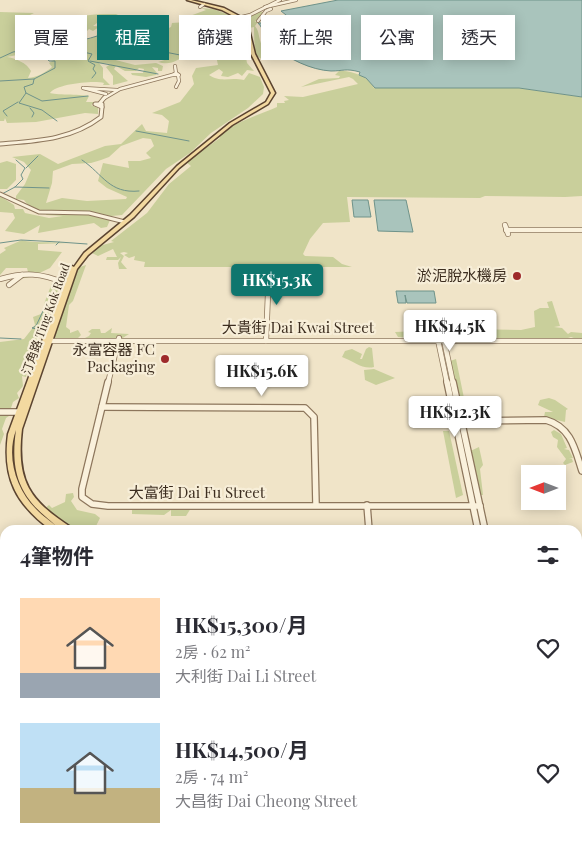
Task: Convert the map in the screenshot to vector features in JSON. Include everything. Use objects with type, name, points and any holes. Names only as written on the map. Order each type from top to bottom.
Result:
[{"type":"main road","points":[[188,0],[234,15]]},
{"type":"main road","name":"汀角路 Ting Kok Road","points":[[50,525],[31,510],[21,497],[11,476],[8,456],[9,443],[72,276],[80,261],[178,167],[231,124],[267,102],[272,95],[272,88],[251,49]]},
{"type":"main road","name":"汀角路 Ting Kok Road","points":[[48,339],[65,283],[82,255],[124,220]]},
{"type":"main road","name":"汀角路 Ting Kok Road","points":[[22,412],[16,443],[19,475],[35,503],[63,525]]},
{"type":"street","points":[[251,16],[264,7],[280,0]]},
{"type":"street","points":[[258,21],[270,8],[296,0]]},
{"type":"street","points":[[200,7],[204,4]]},
{"type":"street","points":[[257,6],[274,8],[278,5]]},
{"type":"street","points":[[174,66],[175,75],[179,82],[176,88]]},
{"type":"street","points":[[0,144],[74,134],[99,118],[102,107],[100,103],[103,97],[120,90],[175,75]]},
{"type":"street","points":[[115,90],[104,94],[83,88],[120,90]]},
{"type":"street","points":[[0,194],[39,212],[89,213],[124,220]]},
{"type":"street","points":[[505,224],[507,232],[582,230]]},
{"type":"street","points":[[266,339],[269,270]]},
{"type":"street","points":[[0,284],[2,279],[14,275],[48,275],[65,283]]},
{"type":"street","points":[[9,285],[22,275]]},
{"type":"street","name":"大貴街 Dai Kwai Street","points":[[48,339],[582,339]]},
{"type":"street","name":"大富街 Dai Fu Street","points":[[119,339],[81,493],[86,501],[92,504],[108,506],[480,506]]},
{"type":"street","points":[[437,339],[484,525]]},
{"type":"street","points":[[444,339],[477,525]]},
{"type":"street","points":[[102,407],[305,408],[314,417],[316,505]]},
{"type":"street","points":[[0,412],[22,412]]},
{"type":"street","points":[[458,421],[546,420],[560,424],[568,432],[582,471]]},
{"type":"street","points":[[366,506],[368,525]]},
{"type":"green space","points":[[201,8],[213,9],[230,15],[192,15],[206,10]]},
{"type":"green space","points":[[0,12],[34,13],[30,15],[15,15],[15,55],[7,57],[24,63],[27,66],[31,71],[28,78],[44,73],[52,67],[49,63],[54,60],[87,60],[87,40],[97,36],[97,60],[116,60],[135,65],[156,63],[163,66],[162,71],[152,67],[157,73],[156,75],[146,77],[132,75],[131,73],[143,73],[144,69],[139,68],[136,71],[125,71],[116,66],[114,69],[128,81],[113,85],[113,76],[106,67],[111,64],[99,63],[103,68],[103,78],[110,85],[103,85],[104,83],[99,82],[84,82],[60,87],[50,93],[89,96],[86,102],[97,102],[91,105],[98,108],[98,114],[85,113],[36,122],[7,123],[5,118],[4,121],[0,121]]},
{"type":"green space","points":[[257,12],[263,12],[255,22],[258,22],[255,26],[261,42],[261,58],[256,56],[259,61],[256,62],[254,27],[251,28],[251,17]]},
{"type":"green space","points":[[100,14],[118,15],[97,15],[97,23],[93,26],[97,26],[97,28],[93,31],[89,29],[87,31],[87,15]]},
{"type":"green space","points":[[179,22],[179,58],[173,62],[158,62],[169,60],[169,28],[172,23]]},
{"type":"green space","points":[[217,60],[246,60],[254,71],[247,70],[242,76],[238,73],[228,77],[221,76],[223,72],[219,69],[209,75],[221,79],[244,80],[249,73],[260,77],[264,87],[263,94],[248,108],[211,133],[190,153],[166,169],[122,215],[101,217],[110,220],[107,227],[101,228],[94,223],[38,233],[40,225],[24,234],[5,231],[15,218],[13,213],[0,212],[0,196],[14,205],[15,209],[23,209],[25,213],[49,218],[63,216],[46,215],[47,211],[31,207],[24,200],[16,199],[31,170],[24,162],[12,157],[40,154],[58,164],[105,146],[121,144],[142,124],[146,131],[167,133],[169,121],[162,115],[152,113],[180,102],[194,84],[192,76],[196,68],[218,65]],"holes":[[[143,138],[151,139],[154,146],[146,153],[151,158],[140,161],[128,161],[129,168],[103,163],[98,181],[107,188],[127,197],[126,199],[87,201],[62,198],[46,203],[52,183],[53,171],[72,164],[91,163],[101,160],[109,157],[121,146]]]},
{"type":"green space","points":[[339,71],[360,75],[369,81],[374,88],[519,88],[582,97],[582,196],[485,196],[480,198],[347,197],[350,222],[323,223],[310,239],[303,254],[305,256],[333,257],[342,264],[352,267],[277,267],[272,264],[261,267],[144,267],[145,262],[134,260],[135,256],[129,258],[124,255],[128,253],[124,252],[120,253],[124,256],[121,262],[127,269],[119,269],[118,263],[121,257],[118,260],[106,260],[107,257],[117,257],[113,249],[98,256],[92,253],[99,246],[114,242],[111,241],[147,213],[169,184],[191,166],[186,162],[220,138],[219,135],[226,130],[240,122],[277,107],[277,103],[285,103],[284,101],[289,100],[284,96],[303,97],[358,84],[349,77],[301,87],[319,79],[339,78],[340,76],[335,75]]},
{"type":"green space","points":[[7,161],[16,164],[16,180],[7,189],[0,189],[0,163]]},
{"type":"green space","points":[[22,240],[69,243],[38,244],[38,250],[62,252],[50,268],[31,277],[19,279],[28,272],[27,268],[6,268],[0,275],[0,254],[6,250],[4,248]]},
{"type":"green space","points":[[86,265],[73,301],[69,305],[66,327],[70,330],[70,333],[78,330],[81,335],[78,338],[50,339],[77,268]]},
{"type":"green space","points":[[64,275],[47,318],[42,320],[46,322],[44,327],[47,329],[42,331],[37,339],[41,342],[31,359],[26,377],[22,376],[23,386],[17,393],[19,398],[13,402],[11,408],[3,413],[9,416],[6,418],[2,429],[4,434],[0,445],[0,342],[24,339],[35,325],[33,317],[41,314],[46,308],[44,304],[52,283]]},
{"type":"green space","points":[[552,301],[560,326],[554,327],[562,328],[568,334],[571,332],[582,333],[582,341],[571,337],[559,341],[448,342],[436,338],[434,335],[424,335],[420,338],[398,337],[395,332],[464,329],[521,330],[535,327],[534,311],[540,308],[549,308],[547,302]]},
{"type":"green space","points":[[112,328],[111,333],[129,334],[121,339],[86,340],[85,338],[89,336],[91,333],[88,332],[92,329],[100,329],[101,333],[105,333]]},
{"type":"green space","points":[[372,348],[374,367],[362,366],[342,357],[345,351],[352,349],[362,354],[360,359],[362,359],[366,349]]},
{"type":"green space","points":[[456,359],[465,403],[478,403],[479,406],[471,412],[479,414],[475,423],[459,412],[451,394],[456,392],[455,385],[450,381],[454,379],[450,361]]},
{"type":"green space","points":[[374,369],[395,378],[376,385],[365,380],[364,370]]},
{"type":"green space","points":[[549,398],[568,409],[566,410],[565,422],[544,417],[545,412],[553,412],[538,405],[540,400]]},
{"type":"green space","points":[[554,430],[561,434],[567,448],[564,449],[569,450],[573,458],[569,459],[572,459],[573,462],[565,465],[563,463],[566,459],[557,447],[558,440],[553,437],[551,432]]},
{"type":"green space","points":[[443,431],[449,431],[463,495],[456,498]]},
{"type":"green space","points":[[479,447],[483,465],[480,469],[483,495],[476,495],[470,483],[471,475],[467,473],[469,465],[464,454]]},
{"type":"green space","points":[[73,493],[74,497],[71,501],[77,510],[95,514],[100,518],[96,525],[56,525],[39,513],[49,505],[52,508],[65,502],[66,494]]},
{"type":"green space","points":[[157,507],[157,509],[191,508],[186,516],[171,516],[171,510],[164,515],[132,514],[132,510]]},
{"type":"water","points":[[338,0],[582,0],[582,97],[519,88],[375,88],[366,78],[359,75],[360,72],[323,70],[293,60],[351,60],[351,15],[286,15],[281,11]]},
{"type":"water","points":[[352,200],[368,200],[371,217],[354,217]]},
{"type":"water","points":[[374,200],[406,200],[413,232],[378,231]]},
{"type":"water","points":[[396,291],[434,291],[436,303],[407,303],[405,295],[406,303],[398,303]]},
{"type":"waterway","points":[[34,79],[55,68],[55,61],[49,61],[46,57],[69,51],[61,45],[97,36]]},
{"type":"waterway","points":[[0,58],[15,52]]},
{"type":"waterway","points":[[87,53],[92,54],[88,61],[95,65],[93,69],[96,73],[92,78]]},
{"type":"waterway","points":[[169,53],[179,55]]},
{"type":"waterway","points":[[90,61],[158,74]]},
{"type":"waterway","points":[[0,81],[34,79]]},
{"type":"waterway","points":[[26,93],[24,87],[33,84],[34,79]]},
{"type":"waterway","points":[[26,93],[42,101],[88,96]]},
{"type":"waterway","points":[[26,93],[19,103],[42,110],[57,121]]},
{"type":"waterway","points":[[7,116],[3,111],[18,102]]},
{"type":"waterway","points":[[30,108],[34,113],[32,117]]},
{"type":"waterway","points":[[136,131],[189,141]]},
{"type":"waterway","points":[[26,168],[38,156]]},
{"type":"waterway","points":[[15,187],[23,179],[21,175],[25,168],[16,160]]},
{"type":"waterway","points":[[82,160],[113,186],[129,191],[139,191]]},
{"type":"waterway","points":[[2,194],[15,187]]},
{"type":"waterway","points":[[15,187],[49,188]]},
{"type":"waterway","points":[[0,243],[21,240],[59,242]]},
{"type":"waterway","points":[[56,245],[59,242]]},
{"type":"waterway","points":[[59,242],[87,244]]},
{"type":"waterway","points":[[37,329],[32,328],[36,326],[43,311]]},
{"type":"waterway","points":[[0,338],[21,339]]},
{"type":"place","name":"淤泥脫水機房","points":[[517,276]]},
{"type":"place","name":"永富容器 FC Packaging","points":[[165,359]]}]
